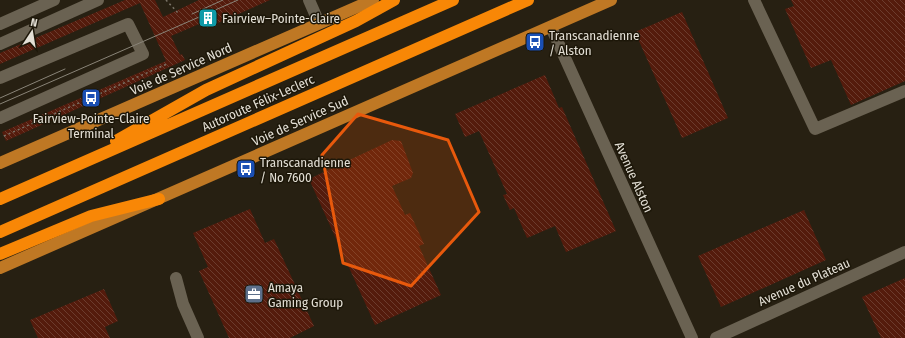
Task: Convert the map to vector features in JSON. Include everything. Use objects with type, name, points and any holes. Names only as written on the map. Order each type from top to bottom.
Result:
[{"type":"highway","points":[[63,172],[206,90],[356,21],[394,0]]},
{"type":"highway","name":"Autoroute Félix-Leclerc","points":[[0,199],[453,0]]},
{"type":"highway","name":"Autoroute Félix-Leclerc","points":[[0,232],[528,0]]},
{"type":"highway","points":[[0,254],[91,216],[158,199]]},
{"type":"main road","name":"Voie de Service Nord","points":[[0,163],[373,0]]},
{"type":"main road","name":"Voie de Service Sud","points":[[0,268],[611,0]]},
{"type":"street","points":[[0,24],[54,0]]},
{"type":"street","points":[[0,44],[98,0]]},
{"type":"street","points":[[309,0],[319,23]]},
{"type":"street","points":[[754,0],[815,129],[905,91]]},
{"type":"street","points":[[0,78],[128,24],[143,54],[0,118]]},
{"type":"street","name":"Avenue Alston","points":[[551,27],[692,338]]},
{"type":"street","name":"Avenue du Plateau","points":[[716,338],[905,252]]},
{"type":"street","points":[[176,278],[183,304],[198,338]]},
{"type":"path","points":[[166,0],[179,14]]},
{"type":"path","points":[[4,136],[167,64]]},
{"type":"highlighted area","points":[[358,114],[448,140],[479,212],[411,286],[343,263],[322,155]]},
{"type":"building","name":"Fairview-Pointe-Claire Terminal","points":[[125,0],[155,0],[163,17],[199,0],[270,0],[207,28],[204,22],[171,36],[180,55],[182,54],[185,60],[6,141],[2,132],[166,61],[140,3],[0,64],[0,53]]},
{"type":"building","points":[[791,0],[905,0],[905,81],[851,105],[831,60],[811,68],[785,9],[794,6]]},
{"type":"building","points":[[682,12],[728,118],[682,138],[635,32]]},
{"type":"building","points":[[545,75],[559,108],[562,107],[616,231],[566,252],[555,226],[527,238],[514,208],[510,210],[503,195],[507,194],[479,131],[465,137],[455,114]]},
{"type":"building","points":[[392,140],[401,141],[413,173],[411,178],[392,186],[405,215],[410,213],[424,244],[419,246],[441,295],[375,325],[309,179]]},
{"type":"building","points":[[250,209],[265,243],[274,239],[314,326],[290,338],[229,338],[199,271],[208,267],[193,233]]},
{"type":"building","points":[[804,210],[826,260],[721,307],[698,256]]},
{"type":"building","points":[[905,278],[905,338],[881,338],[862,297]]},
{"type":"building","points":[[104,289],[118,321],[105,327],[110,338],[38,338],[30,320]]},
{"type":"tram line","points":[[192,14],[223,0]]},
{"type":"tram line","points":[[0,104],[238,0]]},
{"type":"tram line","points":[[0,98],[65,69]]},
{"type":"place","name":"Fairview–Pointe-Claire","points":[[208,18]]},
{"type":"place","name":"Transcanadienne / Alston","points":[[535,42]]},
{"type":"place","name":"Fairview-Pointe-Claire Terminal","points":[[91,98]]},
{"type":"place","name":"Transcanadienne / No 7600","points":[[246,169]]},
{"type":"place","name":"Amaya Gaming Group","points":[[254,294]]}]
